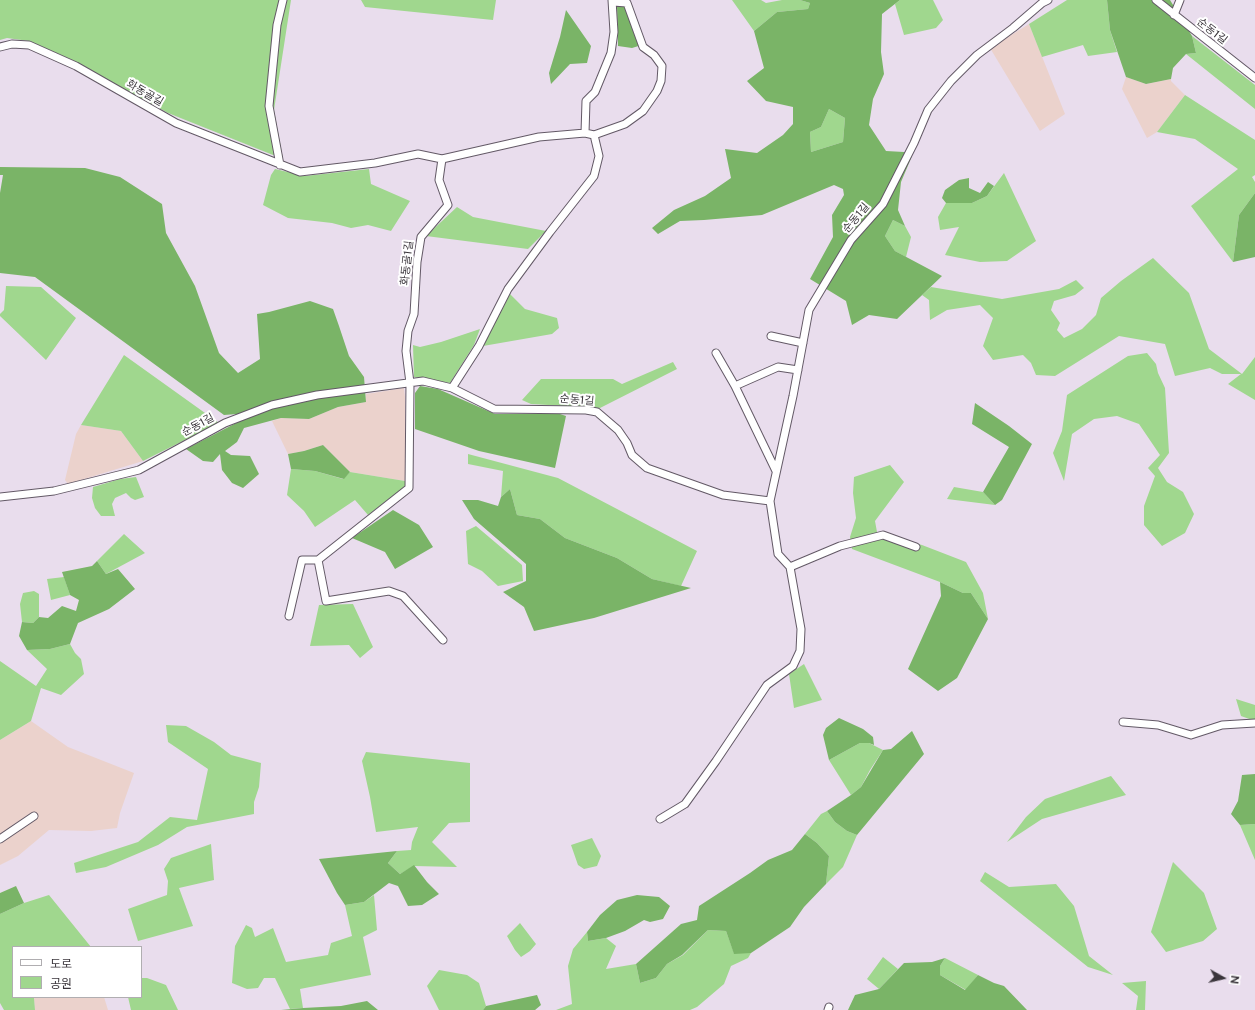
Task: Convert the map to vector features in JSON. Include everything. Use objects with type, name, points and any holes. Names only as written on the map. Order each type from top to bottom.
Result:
[{"type":"street","points":[[280,165],[269,106],[276,25],[283,0]]},
{"type":"street","name":"순동1길","points":[[790,567],[778,554],[770,501],[798,370],[809,310],[851,240],[883,204],[914,143],[928,110],[951,81],[977,55],[1013,28],[1042,3],[1048,0]]},
{"type":"street","name":"순동1길","points":[[1156,0],[1255,78]]},
{"type":"street","points":[[1174,15],[1180,0]]},
{"type":"street","points":[[442,159],[539,137],[585,133],[594,135],[625,124],[643,111],[657,91],[661,81],[662,66],[654,56],[642,47],[627,3],[612,1],[614,32],[611,53],[595,92],[586,101],[585,133]]},
{"type":"street","name":"화동골길","points":[[0,47],[12,44],[29,44],[76,66],[176,123],[300,172],[375,163],[418,154],[442,159]]},
{"type":"street","points":[[452,388],[479,346],[508,289],[594,176],[599,156],[594,135]]},
{"type":"street","name":"화동골1길","points":[[410,383],[406,351],[408,331],[414,314],[417,262],[421,237],[448,205],[439,180],[442,159]]},
{"type":"street","points":[[771,336],[803,343]]},
{"type":"street","points":[[716,353],[735,386],[776,472]]},
{"type":"street","points":[[735,386],[778,367],[798,370]]},
{"type":"street","name":"순동1길","points":[[0,497],[54,491],[139,470],[225,423],[272,405],[317,395],[423,381],[452,388],[494,409],[586,410],[597,412],[618,430],[627,443],[632,455],[647,468],[723,495],[770,501]]},
{"type":"street","points":[[289,616],[302,560],[318,560],[409,488],[410,383]]},
{"type":"street","points":[[660,819],[685,804],[767,685],[793,666],[800,651],[801,629],[790,567],[840,546],[883,535],[916,547]]},
{"type":"street","points":[[318,560],[326,600],[389,592],[403,596],[443,640]]},
{"type":"street","points":[[1123,722],[1158,725],[1191,735],[1222,725],[1255,723]]},
{"type":"street","points":[[0,840],[34,816]]},
{"type":"shaded area","points":[[1029,24],[1065,114],[1040,131],[990,48]]},
{"type":"shaded area","points":[[1126,77],[1146,84],[1171,79],[1171,81],[1185,95],[1157,132],[1147,138],[1122,89]]},
{"type":"shaded area","points":[[404,388],[405,481],[350,472],[323,445],[288,454],[272,421],[281,418],[309,419],[338,407],[366,402],[366,394]]},
{"type":"shaded area","points":[[81,425],[121,431],[143,461],[68,484],[65,480],[76,434]]},
{"type":"shaded area","points":[[31,721],[68,747],[134,773],[120,813],[117,828],[91,831],[49,830],[18,856],[0,865],[0,740]]},
{"type":"shaded area","points":[[34,998],[104,998],[108,1010],[35,1010]]},
{"type":"green space","points":[[0,0],[291,0],[274,110],[283,159],[168,113],[72,60],[29,41],[7,38],[0,40]]},
{"type":"green space","points":[[361,0],[496,0],[493,20],[365,7]]},
{"type":"green space","points":[[732,0],[761,0],[766,3],[782,0],[800,0],[810,3],[808,9],[777,12],[754,31]]},
{"type":"green space","points":[[800,0],[900,0],[882,14],[881,52],[884,74],[873,99],[869,125],[886,151],[904,152],[912,156],[901,182],[898,210],[905,226],[893,220],[885,236],[895,251],[942,276],[897,319],[869,315],[852,325],[846,301],[810,279],[833,237],[832,215],[844,195],[843,189],[834,185],[762,215],[680,221],[658,234],[652,228],[674,210],[705,196],[731,178],[725,149],[757,153],[783,135],[793,124],[793,107],[766,101],[747,81],[764,68],[754,31],[777,12],[808,9],[810,3]],"holes":[[[829,109],[845,118],[843,142],[811,152],[810,132],[821,127]]]},
{"type":"green space","points":[[900,0],[933,0],[943,20],[936,28],[904,35],[895,4]]},
{"type":"green space","points":[[1067,0],[1107,0],[1110,30],[1117,52],[1088,56],[1083,45],[1042,57],[1029,24]]},
{"type":"green space","points":[[1107,0],[1170,0],[1192,36],[1196,53],[1186,54],[1173,68],[1171,79],[1146,84],[1126,77],[1110,30]]},
{"type":"green space","points":[[617,5],[633,9],[645,44],[632,48],[618,46]]},
{"type":"green space","points":[[566,10],[591,46],[587,63],[570,64],[551,84],[549,73],[560,37]]},
{"type":"green space","points":[[1192,36],[1255,85],[1255,109],[1186,54],[1196,53]]},
{"type":"green space","points":[[1185,95],[1255,140],[1255,175],[1252,177],[1255,182],[1255,193],[1239,215],[1233,262],[1191,206],[1238,169],[1195,139],[1157,132]]},
{"type":"green space","points":[[829,109],[845,118],[843,142],[811,152],[810,132],[821,127]]},
{"type":"green space","points":[[0,167],[85,168],[120,177],[162,204],[166,233],[195,286],[219,353],[238,373],[260,359],[257,314],[310,301],[333,309],[349,356],[364,377],[366,402],[338,407],[309,419],[281,418],[244,428],[237,442],[225,451],[231,455],[250,456],[259,474],[243,488],[232,483],[222,470],[220,454],[213,462],[203,461],[186,449],[240,421],[237,414],[224,415],[35,277],[0,273],[0,193],[3,175],[0,175]]},
{"type":"green space","points":[[275,169],[305,176],[369,169],[371,184],[410,201],[391,231],[368,225],[351,228],[332,223],[288,218],[263,205],[271,175]]},
{"type":"green space","points":[[1004,173],[1036,241],[1007,261],[980,262],[945,255],[959,227],[940,230],[938,217],[946,203],[972,203],[987,196]]},
{"type":"green space","points":[[969,178],[969,188],[980,193],[988,182],[994,186],[987,196],[972,203],[946,203],[942,198],[945,190],[959,180]]},
{"type":"green space","points":[[1255,193],[1255,257],[1233,262],[1239,215]]},
{"type":"green space","points":[[457,207],[473,217],[546,231],[528,249],[426,236]]},
{"type":"green space","points":[[893,220],[905,226],[911,237],[906,257],[895,251],[885,236]]},
{"type":"green space","points":[[1153,258],[1189,293],[1209,349],[1242,374],[1255,357],[1255,400],[1228,384],[1241,374],[1222,374],[1210,368],[1175,376],[1165,344],[1119,336],[1055,376],[1036,375],[1031,363],[1023,355],[993,360],[983,346],[993,318],[980,305],[947,310],[930,320],[929,300],[922,295],[931,287],[1002,299],[1059,289],[1076,280],[1084,288],[1075,295],[1054,301],[1051,310],[1060,323],[1057,330],[1064,338],[1082,329],[1096,315],[1101,298],[1121,281]]},
{"type":"green space","points":[[6,286],[41,287],[76,318],[46,360],[0,316],[4,310]]},
{"type":"green space","points":[[510,294],[525,309],[557,318],[559,328],[552,334],[483,346]]},
{"type":"green space","points":[[480,329],[474,345],[450,383],[414,377],[413,345],[420,347],[441,342]]},
{"type":"green space","points":[[1147,353],[1156,364],[1158,373],[1165,388],[1169,453],[1158,468],[1167,482],[1183,492],[1194,514],[1185,533],[1162,546],[1144,525],[1144,506],[1155,476],[1148,468],[1160,455],[1139,424],[1117,416],[1094,419],[1072,434],[1064,481],[1053,453],[1062,431],[1067,395],[1128,356]]},
{"type":"green space","points":[[124,355],[219,423],[143,461],[121,431],[81,425]]},
{"type":"green space","points":[[673,362],[677,369],[600,408],[531,404],[522,400],[541,379],[613,379],[622,384]]},
{"type":"green space","points":[[420,386],[438,389],[495,414],[560,414],[566,416],[555,468],[479,451],[415,429],[415,393]]},
{"type":"green space","points":[[975,403],[1032,444],[1002,500],[995,505],[983,492],[1009,447],[972,424]]},
{"type":"green space","points":[[323,445],[350,472],[344,479],[315,471],[291,469],[288,454]]},
{"type":"green space","points":[[468,454],[558,478],[697,551],[681,586],[652,579],[617,558],[565,538],[540,519],[517,515],[510,489],[501,497],[503,471],[468,464]]},
{"type":"green space","points":[[890,465],[904,482],[875,521],[877,532],[922,545],[966,562],[983,593],[988,619],[971,593],[963,593],[940,582],[852,549],[850,537],[856,518],[853,493],[854,477]]},
{"type":"green space","points":[[291,469],[315,471],[343,479],[350,472],[405,481],[406,486],[368,515],[355,500],[315,527],[304,511],[287,495]]},
{"type":"green space","points":[[136,477],[144,497],[135,500],[126,493],[115,498],[112,504],[115,516],[101,516],[95,508],[92,498],[93,487],[120,479]]},
{"type":"green space","points":[[954,487],[983,492],[995,505],[947,499]]},
{"type":"green space","points":[[510,489],[517,515],[540,519],[565,538],[617,558],[652,579],[691,588],[594,618],[534,631],[524,607],[503,592],[526,581],[526,564],[474,519],[462,500],[478,500],[498,506],[501,497]]},
{"type":"green space","points":[[393,510],[419,525],[433,547],[395,569],[385,552],[352,538]]},
{"type":"green space","points":[[476,526],[522,565],[523,581],[498,586],[482,571],[468,564],[466,531]]},
{"type":"green space","points":[[124,534],[145,553],[106,574],[97,561]]},
{"type":"green space","points":[[97,561],[106,574],[118,569],[135,589],[109,609],[78,623],[70,644],[50,649],[27,650],[19,636],[22,622],[33,623],[39,617],[48,618],[62,606],[76,611],[79,600],[70,595],[62,572],[92,566]]},
{"type":"green space","points":[[64,577],[70,595],[51,600],[47,579]]},
{"type":"green space","points":[[940,582],[963,593],[971,593],[988,619],[957,678],[938,691],[908,669],[941,596]]},
{"type":"green space","points":[[34,591],[39,594],[39,617],[33,623],[22,622],[20,604],[23,593]]},
{"type":"green space","points":[[353,604],[373,647],[360,658],[349,645],[310,646],[319,605]]},
{"type":"green space","points":[[70,644],[75,653],[81,659],[84,674],[61,695],[41,688],[31,721],[0,740],[0,661],[36,686],[47,669],[27,650],[50,649]]},
{"type":"green space","points":[[804,664],[822,700],[794,708],[789,674]]},
{"type":"green space","points":[[1236,699],[1255,705],[1255,721],[1241,716]]},
{"type":"green space","points":[[839,718],[863,729],[873,737],[874,745],[869,743],[860,743],[829,760],[823,735],[826,728]]},
{"type":"green space","points":[[166,725],[186,726],[214,742],[231,755],[261,763],[259,787],[254,802],[254,814],[187,827],[158,845],[106,867],[76,873],[74,863],[138,842],[170,817],[197,820],[208,769],[168,742]]},
{"type":"green space","points":[[912,731],[924,754],[857,835],[847,831],[835,822],[827,811],[861,787],[883,750],[891,749]]},
{"type":"green space","points":[[860,743],[869,743],[883,750],[861,787],[851,795],[829,760]]},
{"type":"green space","points":[[366,752],[470,763],[470,822],[449,823],[432,842],[457,867],[414,866],[400,874],[388,863],[397,851],[411,850],[412,842],[418,827],[376,832],[362,761]]},
{"type":"green space","points":[[1255,774],[1255,824],[1240,825],[1231,814],[1238,801],[1242,775]]},
{"type":"green space","points":[[1111,776],[1126,795],[1042,819],[1007,842],[1026,817],[1045,799]]},
{"type":"green space","points":[[827,811],[835,822],[847,831],[857,835],[843,867],[826,884],[829,856],[817,843],[805,834],[821,814]]},
{"type":"green space","points":[[1255,824],[1255,860],[1240,825]]},
{"type":"green space","points":[[805,834],[817,843],[829,856],[826,884],[804,907],[790,927],[751,953],[734,954],[726,931],[708,930],[682,955],[667,964],[656,978],[640,983],[636,964],[681,924],[697,920],[699,906],[768,860],[792,850]]},
{"type":"green space","points":[[592,838],[601,856],[597,866],[584,869],[578,865],[571,845]]},
{"type":"green space","points":[[211,844],[214,880],[179,888],[193,926],[138,941],[128,909],[167,895],[168,881],[164,869],[171,858]]},
{"type":"green space","points":[[397,851],[388,863],[400,874],[414,865],[427,882],[439,894],[422,905],[408,906],[398,886],[389,883],[364,902],[345,905],[319,859]]},
{"type":"green space","points":[[1173,862],[1204,893],[1217,929],[1203,941],[1166,952],[1151,932]]},
{"type":"green space","points":[[985,872],[1009,887],[1056,884],[1074,906],[1089,956],[1113,975],[1088,967],[980,881]]},
{"type":"green space","points":[[16,886],[24,903],[0,914],[0,893]]},
{"type":"green space","points":[[49,895],[90,946],[12,946],[12,998],[34,998],[35,1010],[4,1010],[0,1003],[0,914],[24,903]]},
{"type":"green space","points":[[374,895],[377,930],[363,937],[371,975],[300,989],[303,1008],[290,1009],[275,978],[264,978],[258,988],[247,989],[232,983],[235,946],[246,925],[252,928],[255,937],[273,928],[286,962],[328,955],[331,943],[352,936],[345,905],[364,902]]},
{"type":"green space","points":[[637,895],[659,897],[670,906],[663,919],[650,922],[644,920],[625,931],[606,938],[588,941],[587,932],[600,915],[617,900]]},
{"type":"green space","points":[[520,923],[536,944],[530,951],[521,957],[507,936]]},
{"type":"green space","points":[[708,930],[726,931],[734,953],[751,953],[748,958],[731,966],[724,984],[697,1007],[690,1010],[556,1010],[572,1004],[568,966],[573,949],[587,932],[588,941],[606,938],[616,946],[606,969],[636,964],[640,983],[656,978],[667,964],[683,955]]},
{"type":"green space","points":[[883,957],[898,969],[879,989],[867,979]]},
{"type":"green space","points":[[945,958],[978,975],[966,990],[940,975],[940,966]]},
{"type":"green space","points":[[945,958],[940,966],[940,975],[965,990],[978,975],[1004,986],[1027,1010],[848,1010],[855,995],[879,989],[904,963],[932,962]]},
{"type":"green space","points":[[439,970],[467,975],[479,983],[486,1006],[483,1010],[439,1010],[427,986]]},
{"type":"green space","points":[[142,978],[147,978],[166,985],[178,1010],[131,1010],[128,998],[142,998]]},
{"type":"green space","points":[[1146,981],[1145,1010],[1136,1010],[1138,996],[1122,983]]},
{"type":"green space","points":[[537,995],[541,1005],[535,1010],[483,1010],[486,1006]]},
{"type":"green space","points":[[367,1001],[378,1010],[281,1010],[341,1006]]}]
